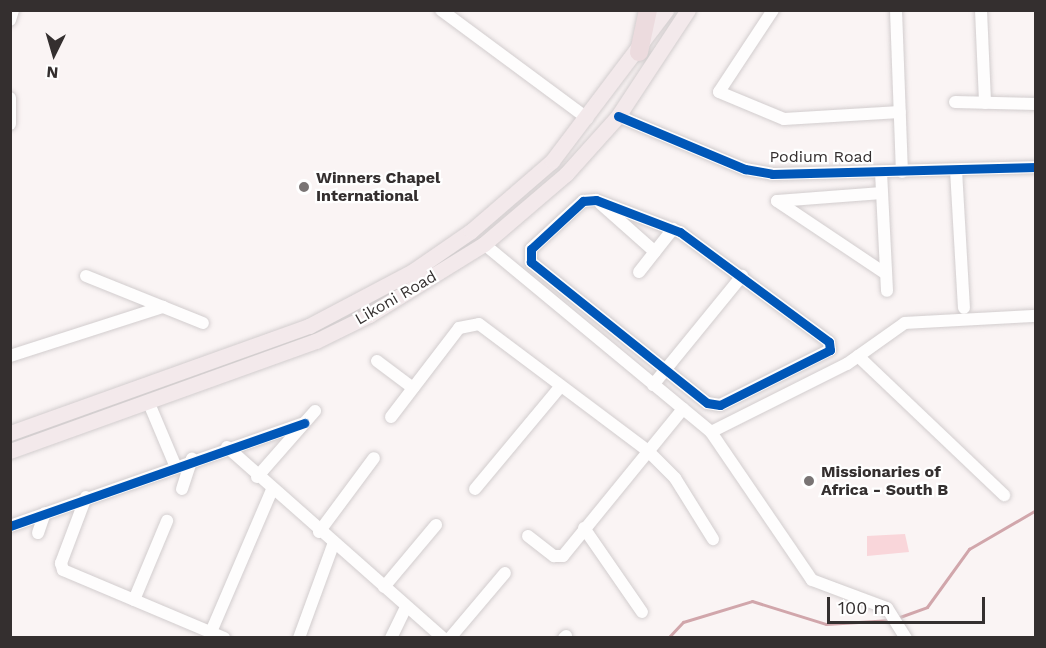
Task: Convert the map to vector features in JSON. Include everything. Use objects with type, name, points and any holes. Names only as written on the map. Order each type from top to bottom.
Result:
[{"type":"highway","points":[[639,52],[648,10]]},
{"type":"main road","name":"Likoni Road","points":[[10,433],[325,319],[471,231],[530,183],[587,118],[639,52],[666,10]]},
{"type":"main road","name":"Likoni Road","points":[[10,451],[341,329],[484,244],[566,174],[618,116],[688,10]]},
{"type":"main road","points":[[471,231],[484,244]]},
{"type":"street","points":[[10,20],[13,10]]},
{"type":"street","points":[[441,10],[587,118]]},
{"type":"street","points":[[773,10],[719,92],[784,118],[900,112]]},
{"type":"street","points":[[896,10],[902,172]]},
{"type":"street","points":[[981,10],[985,103]]},
{"type":"street","points":[[10,98],[10,124]]},
{"type":"street","points":[[955,102],[1035,104]]},
{"type":"street","name":"Podium Road","points":[[618,116],[758,172],[902,172],[1035,168]]},
{"type":"street","points":[[956,170],[964,308]]},
{"type":"street","points":[[881,172],[887,291]]},
{"type":"street","points":[[882,193],[777,201],[886,274]]},
{"type":"street","points":[[596,200],[655,252]]},
{"type":"street","points":[[596,200],[673,229],[742,276],[829,342],[828,352],[720,405],[707,404],[668,369],[531,262],[531,249],[583,201],[596,200]]},
{"type":"street","points":[[639,272],[673,229]]},
{"type":"street","points":[[484,244],[711,432],[802,570],[825,588],[886,608],[906,638]]},
{"type":"street","points":[[86,276],[203,323]]},
{"type":"street","points":[[653,385],[742,276]]},
{"type":"street","points":[[10,356],[163,307]]},
{"type":"street","points":[[711,432],[858,356],[905,323],[1035,316]]},
{"type":"street","points":[[391,417],[459,328],[470,322],[479,324],[560,387],[647,450],[675,478],[713,539]]},
{"type":"street","points":[[858,356],[1004,495]]},
{"type":"street","points":[[377,361],[413,388]]},
{"type":"street","points":[[475,489],[560,387]]},
{"type":"street","points":[[148,401],[175,465]]},
{"type":"street","points":[[528,536],[559,557],[683,410]]},
{"type":"street","points":[[257,477],[315,411]]},
{"type":"street","points":[[10,526],[226,447],[304,423]]},
{"type":"street","points":[[226,447],[333,545],[443,638]]},
{"type":"street","points":[[320,532],[374,458]]},
{"type":"street","points":[[182,489],[192,459]]},
{"type":"street","points":[[211,632],[272,490]]},
{"type":"street","points":[[86,497],[62,567],[224,638]]},
{"type":"street","points":[[38,533],[45,513]]},
{"type":"street","points":[[134,600],[167,521]]},
{"type":"street","points":[[384,587],[436,525]]},
{"type":"street","points":[[584,528],[642,612]]},
{"type":"street","points":[[299,638],[333,545]]},
{"type":"street","points":[[450,638],[505,573]]},
{"type":"street","points":[[391,638],[406,607]]},
{"type":"shaded area","points":[[905,534],[909,552],[867,556],[867,536]]},
{"type":"waterway","points":[[897,618],[927,607],[969,549],[1036,510]]},
{"type":"waterway","points":[[668,638],[683,622],[752,601],[826,624],[891,620]]},
{"type":"cycle path","points":[[618,116],[745,169],[772,174],[1036,167]]},
{"type":"cycle path","points":[[596,200],[680,232],[829,342],[830,350],[720,405],[707,403],[531,262],[531,249],[583,201],[596,200]]},
{"type":"cycle path","points":[[10,526],[304,423]]},
{"type":"place","name":"Winners Chapel International","points":[[304,187]]},
{"type":"place","name":"Missionaries of Africa - South B","points":[[809,481]]}]
